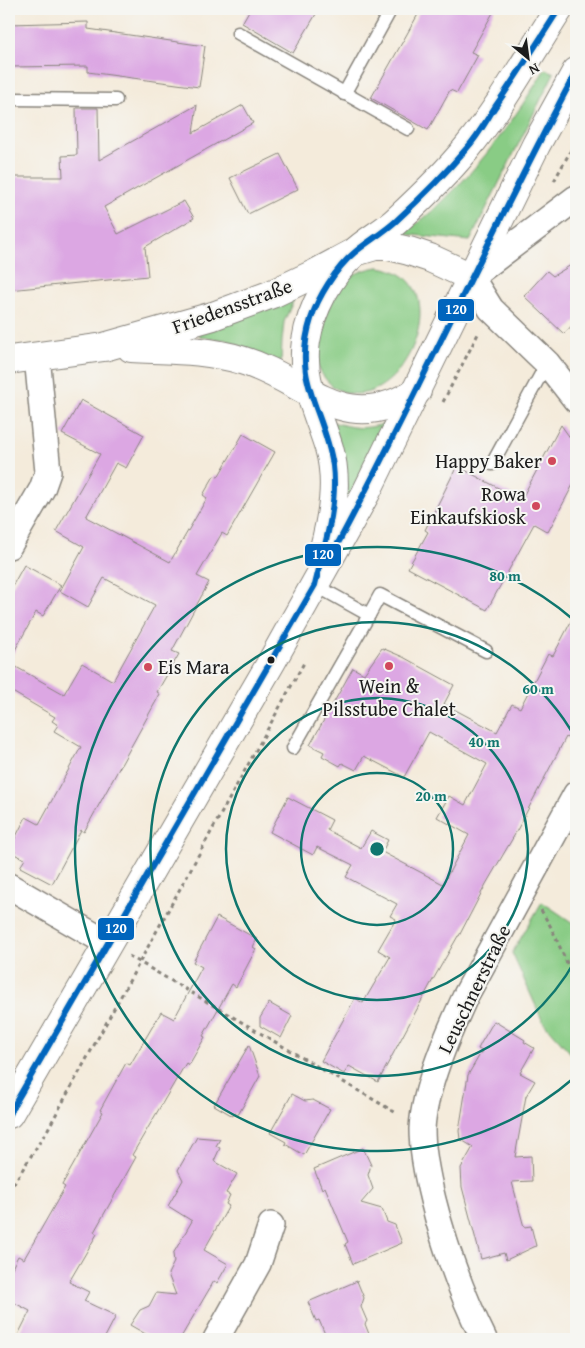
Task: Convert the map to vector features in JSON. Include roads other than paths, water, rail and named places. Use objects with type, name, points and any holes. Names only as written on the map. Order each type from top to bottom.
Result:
[{"type":"main road","points":[[315,585],[328,532],[334,488],[333,467],[329,448],[309,391],[304,363],[311,319],[319,301],[341,265],[394,223],[468,147],[559,9]]},
{"type":"main road","points":[[9,1114],[272,661],[366,493],[536,145],[576,72]]},
{"type":"main road","points":[[355,252],[375,246],[388,246],[430,258],[471,277]]},
{"type":"main road","name":"Friedensstraße","points":[[9,360],[104,347],[213,316],[272,294],[355,252]]},
{"type":"main road","name":"Friedensstraße","points":[[104,347],[192,351],[231,357],[266,369],[343,408],[366,410],[389,406],[417,391]]},
{"type":"street","points":[[576,198],[471,277],[491,309],[547,363],[576,400]]},
{"type":"street","points":[[9,546],[42,489],[48,472],[38,356]]},
{"type":"street","name":"Leuschnerstraße","points":[[484,1339],[472,1316],[447,1250],[425,1167],[422,1128],[427,1099],[450,1030],[466,995],[576,794]]},
{"type":"street","points":[[9,886],[107,944]]},
{"type":"street","points":[[216,1339],[258,1264],[271,1225]]},
{"type":"lane","points":[[344,94],[391,9]]},
{"type":"lane","points":[[238,33],[408,129]]},
{"type":"lane","points":[[9,99],[116,100]]},
{"type":"lane","points":[[492,464],[547,363]]},
{"type":"lane","points":[[315,585],[369,615]]},
{"type":"lane","points":[[293,748],[380,595],[486,651]]},
{"type":"place","name":"Happy Baker","points":[[552,461]]},
{"type":"place","name":"Rowa Einkaufskiosk","points":[[536,506]]},
{"type":"place","name":"Wein & Pilsstube Chalet","points":[[389,666]]},
{"type":"place","name":"Eis Mara","points":[[148,667]]}]
